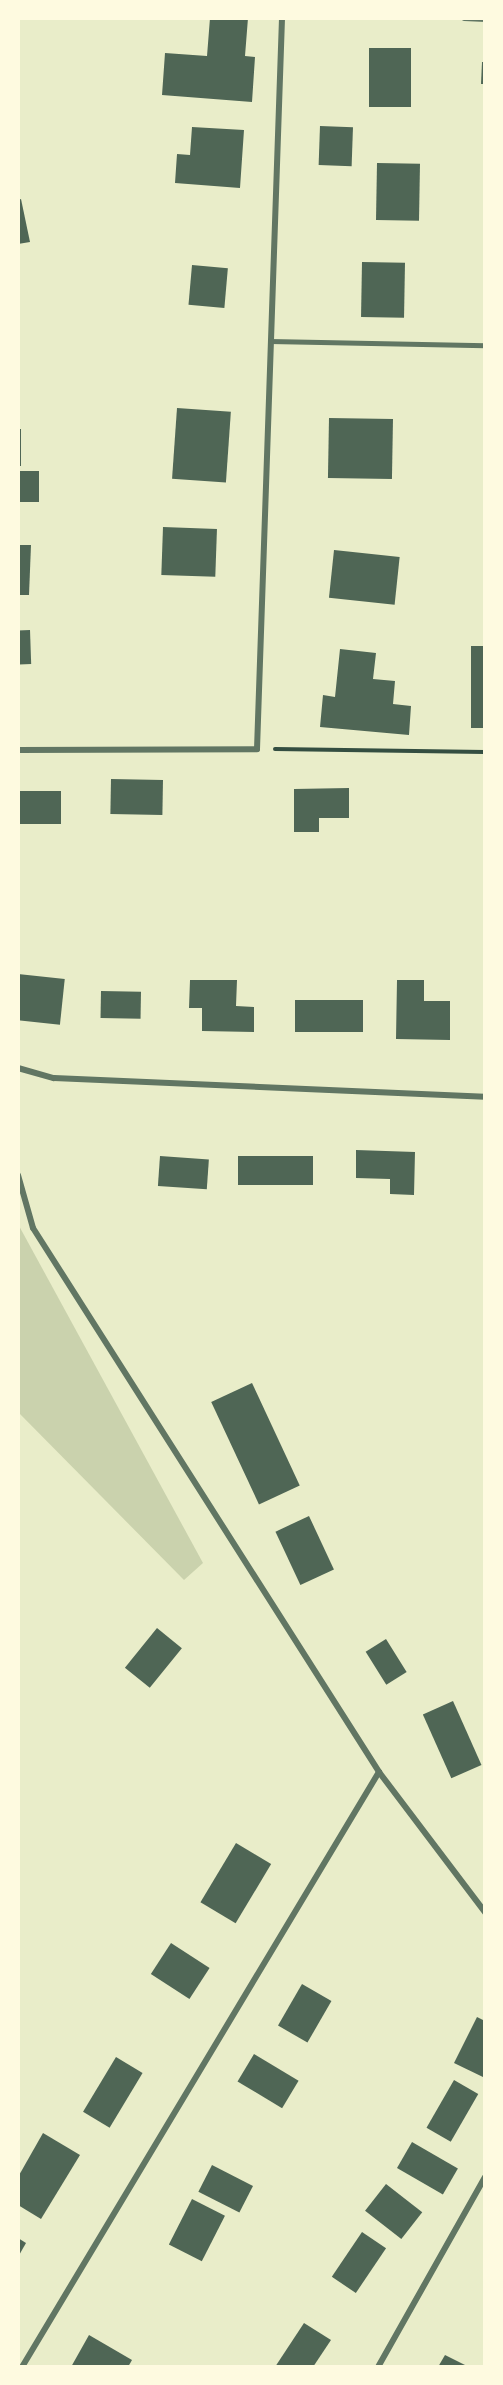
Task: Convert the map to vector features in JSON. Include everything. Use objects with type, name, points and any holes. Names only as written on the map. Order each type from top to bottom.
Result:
[{"type":"street","points":[[18,750],[256,749],[282,18]]},
{"type":"street","points":[[18,1068],[54,1078],[485,1097]]},
{"type":"street","points":[[18,1176],[33,1228],[379,1772],[485,1912]]},
{"type":"street","points":[[22,2367],[379,1772]]},
{"type":"street","points":[[378,2367],[485,2177]]},
{"type":"lane","points":[[464,18],[485,20]]},
{"type":"lane","points":[[270,341],[485,345]]},
{"type":"path","points":[[256,749],[485,752]]},
{"type":"green space","points":[[18,1224],[203,1563],[184,1580],[18,1412]]},
{"type":"building","points":[[210,18],[248,18],[245,56],[255,57],[252,102],[162,95],[165,53],[207,56]]},
{"type":"building","points":[[369,48],[411,48],[411,107],[369,107]]},
{"type":"building","points":[[482,62],[485,62],[485,84],[481,84]]},
{"type":"building","points":[[320,126],[353,127],[352,166],[319,165]]},
{"type":"building","points":[[192,127],[244,130],[240,188],[175,183],[177,154],[190,155]]},
{"type":"building","points":[[377,163],[420,164],[419,221],[376,220]]},
{"type":"building","points":[[21,199],[30,242],[18,244],[18,200]]},
{"type":"building","points":[[362,262],[405,263],[404,318],[361,317]]},
{"type":"building","points":[[192,265],[228,268],[224,308],[189,305]]},
{"type":"building","points":[[177,408],[231,412],[226,483],[172,479]]},
{"type":"building","points":[[329,418],[393,419],[392,479],[328,478]]},
{"type":"building","points":[[18,429],[21,429],[21,466],[18,466]]},
{"type":"building","points":[[18,471],[39,471],[39,502],[18,502]]},
{"type":"building","points":[[163,527],[217,529],[215,577],[161,575]]},
{"type":"building","points":[[18,545],[31,545],[29,595],[18,595]]},
{"type":"building","points":[[334,550],[400,557],[395,605],[329,598]]},
{"type":"building","points":[[18,630],[30,630],[31,664],[19,664]]},
{"type":"building","points":[[471,646],[485,646],[485,728],[471,728]]},
{"type":"building","points":[[340,649],[376,653],[373,679],[395,681],[393,704],[411,706],[409,735],[320,727],[323,695],[335,697]]},
{"type":"building","points":[[111,779],[163,780],[162,815],[110,814]]},
{"type":"building","points":[[349,788],[349,818],[319,818],[319,832],[294,832],[294,789]]},
{"type":"building","points":[[18,791],[61,791],[61,824],[18,824]]},
{"type":"building","points":[[18,974],[65,979],[60,1025],[18,1020]]},
{"type":"building","points":[[190,980],[237,980],[236,1006],[254,1007],[254,1032],[202,1031],[202,1008],[189,1008]]},
{"type":"building","points":[[397,980],[424,980],[424,1001],[450,1001],[450,1040],[396,1039]]},
{"type":"building","points":[[101,991],[141,992],[141,1019],[101,1018]]},
{"type":"building","points":[[295,1000],[363,1000],[363,1032],[295,1032]]},
{"type":"building","points":[[356,1150],[415,1152],[414,1195],[390,1194],[390,1179],[356,1178]]},
{"type":"building","points":[[160,1156],[209,1159],[207,1189],[158,1186]]},
{"type":"building","points":[[238,1156],[313,1156],[313,1185],[238,1185]]},
{"type":"building","points":[[252,1383],[300,1485],[259,1504],[211,1402]]},
{"type":"building","points":[[309,1516],[334,1569],[300,1585],[275,1532]]},
{"type":"building","points":[[157,1628],[182,1648],[150,1688],[125,1668]]},
{"type":"building","points":[[386,1639],[407,1672],[386,1685],[366,1652]]},
{"type":"building","points":[[453,1701],[481,1765],[451,1778],[423,1714]]},
{"type":"building","points":[[236,1843],[271,1864],[236,1923],[200,1902]]},
{"type":"building","points":[[171,1943],[210,1968],[189,1999],[151,1974]]},
{"type":"building","points":[[302,1984],[331,2001],[307,2043],[278,2026]]},
{"type":"building","points":[[477,2017],[485,2021],[485,2078],[454,2063]]},
{"type":"building","points":[[254,2054],[299,2081],[282,2108],[238,2081]]},
{"type":"building","points":[[116,2057],[143,2073],[110,2128],[83,2112]]},
{"type":"building","points":[[454,2080],[478,2094],[451,2142],[426,2128]]},
{"type":"building","points":[[43,2133],[80,2155],[41,2219],[18,2205],[18,2177]]},
{"type":"building","points":[[412,2142],[458,2168],[443,2194],[397,2168]]},
{"type":"building","points":[[212,2165],[253,2186],[239,2213],[198,2192]]},
{"type":"building","points":[[386,2184],[422,2212],[401,2239],[365,2211]]},
{"type":"building","points":[[192,2199],[225,2216],[202,2261],[169,2244]]},
{"type":"building","points":[[362,2232],[386,2248],[356,2293],[332,2277]]},
{"type":"building","points":[[18,2238],[26,2243],[18,2257]]},
{"type":"building","points":[[304,2323],[331,2340],[313,2367],[275,2367]]},
{"type":"building","points":[[89,2335],[132,2360],[128,2367],[71,2367]]},
{"type":"building","points":[[445,2355],[469,2367],[438,2367]]}]
